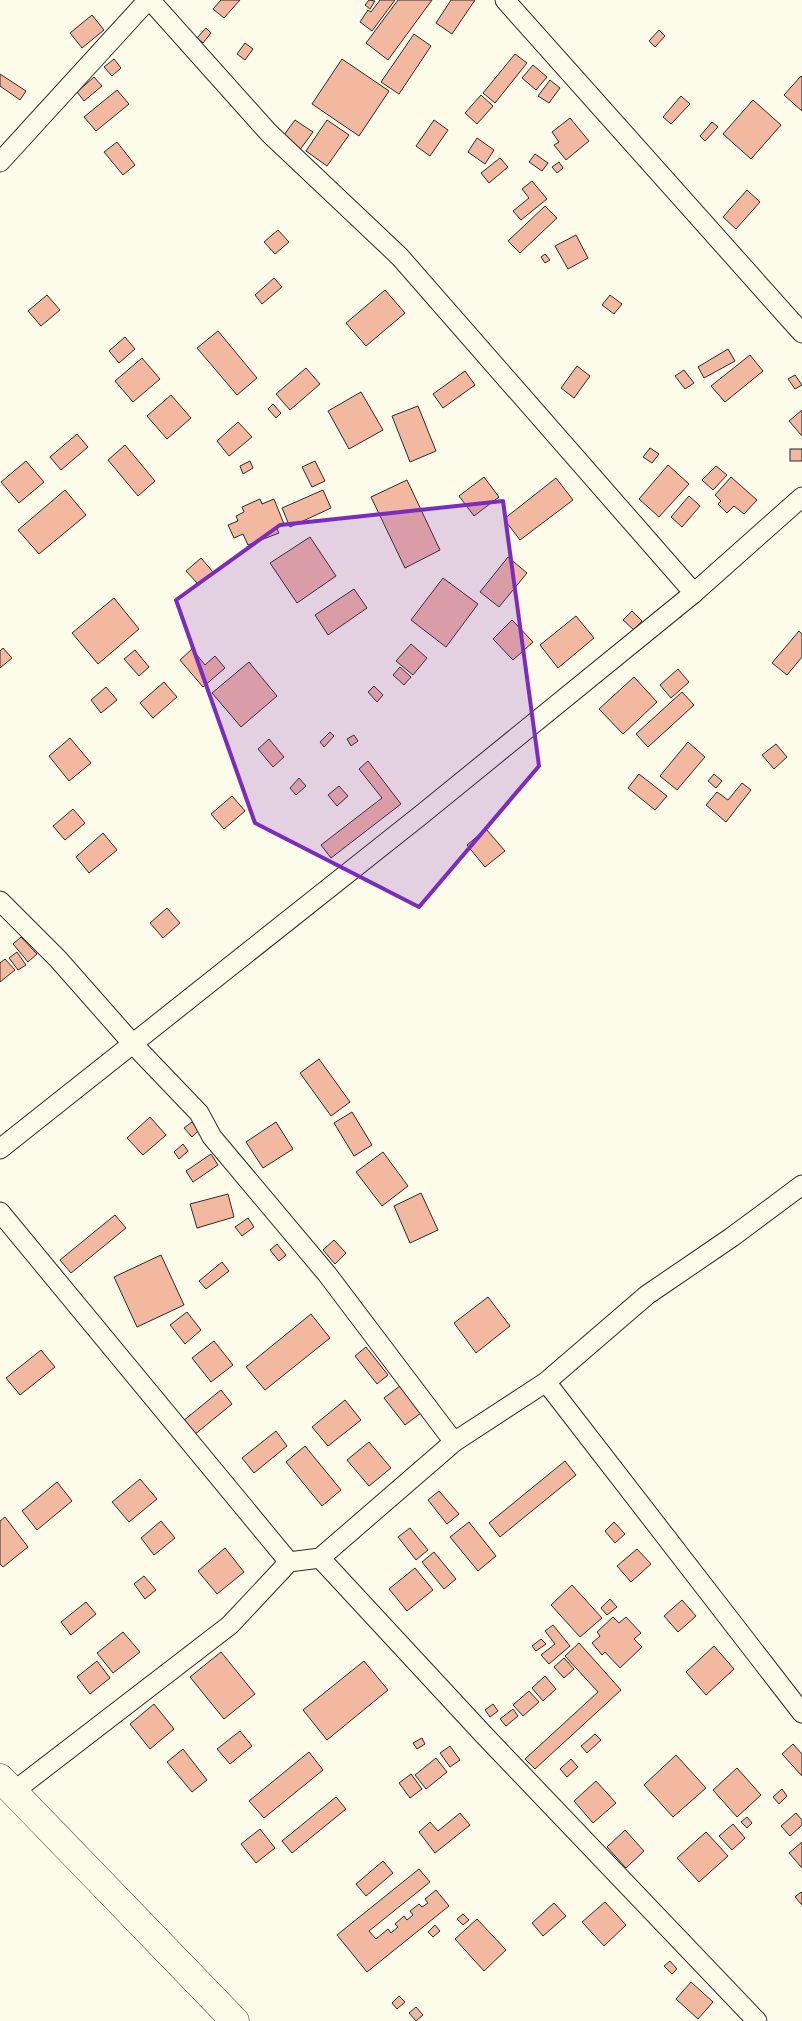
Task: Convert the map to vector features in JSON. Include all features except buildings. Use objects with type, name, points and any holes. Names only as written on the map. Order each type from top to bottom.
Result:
[{"type":"highway","points":[[6,1785],[235,2021]]},
{"type":"street","points":[[0,162],[149,0],[269,133],[400,257],[694,594]]},
{"type":"street","points":[[505,0],[802,332]]},
{"type":"street","points":[[0,1149],[421,815],[694,594],[802,497]]},
{"type":"street","points":[[0,901],[58,959],[132,1043],[199,1113],[212,1137],[327,1274],[454,1442]]},
{"type":"street","points":[[6,1785],[230,1625],[289,1562],[320,1558],[454,1442],[546,1382],[647,1295],[732,1237],[802,1185]]},
{"type":"street","points":[[0,1212],[289,1562]]},
{"type":"street","points":[[546,1382],[802,1714]]},
{"type":"street","points":[[320,1558],[477,1728],[757,2021]]},
{"type":"highlighted area","points":[[503,501],[539,766],[419,907],[255,823],[176,600],[280,525]]}]
